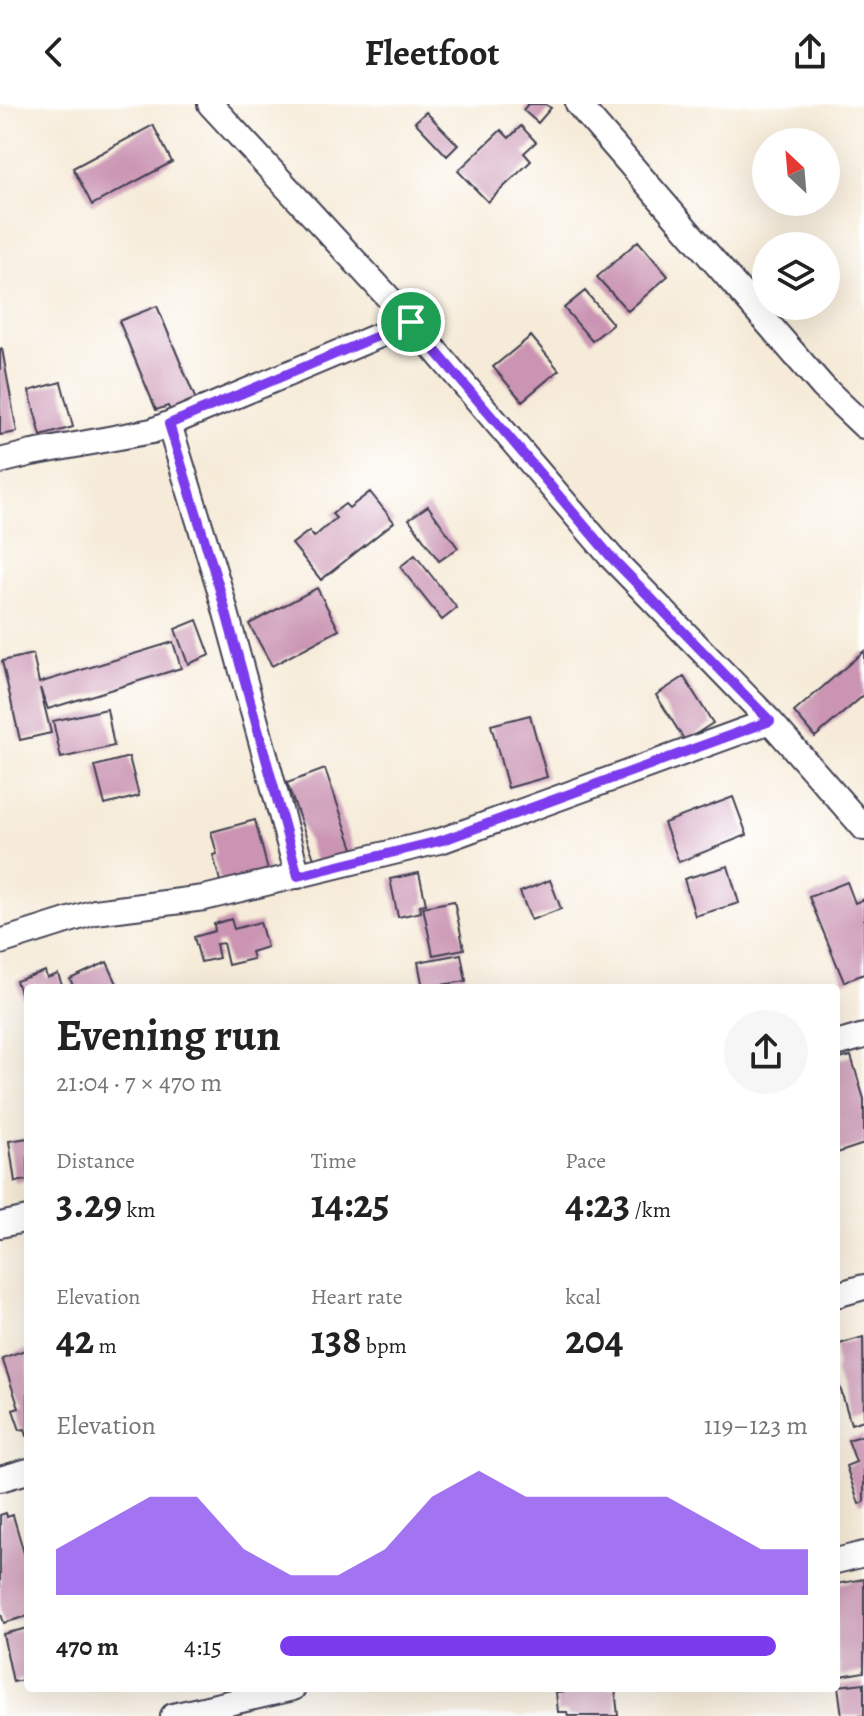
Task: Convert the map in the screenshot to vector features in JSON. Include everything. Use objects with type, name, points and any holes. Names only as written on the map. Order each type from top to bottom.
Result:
[{"type":"street","points":[[210,104],[411,322],[611,557],[770,721],[864,828]]},
{"type":"street","points":[[578,104],[823,387],[863,423]]},
{"type":"street","points":[[0,461],[152,431],[411,322]]},
{"type":"street","points":[[169,424],[219,587],[298,876]]},
{"type":"street","points":[[0,942],[95,912],[204,898],[443,840],[770,721]]},
{"type":"street","points":[[840,1043],[864,1036]]},
{"type":"street","points":[[0,1225],[24,1220]]},
{"type":"street","points":[[840,1294],[864,1287]]},
{"type":"street","points":[[0,1479],[24,1472]]},
{"type":"street","points":[[840,1560],[864,1554]]},
{"type":"street","points":[[173,1716],[276,1692]]},
{"type":"building","points":[[528,104],[545,104],[551,108],[538,123],[523,110]]},
{"type":"building","points":[[426,112],[458,145],[447,156],[415,122]]},
{"type":"building","points":[[153,125],[172,162],[92,205],[73,168]]},
{"type":"building","points":[[521,126],[536,142],[524,153],[531,161],[488,202],[458,171],[501,130],[509,138]]},
{"type":"building","points":[[638,241],[668,276],[628,311],[597,277]]},
{"type":"building","points":[[585,291],[613,324],[592,341],[564,308]]},
{"type":"building","points":[[157,306],[196,400],[170,410],[168,406],[156,410],[119,321]]},
{"type":"building","points":[[531,336],[559,370],[522,401],[493,367]]},
{"type":"building","points":[[0,349],[17,432],[0,435]]},
{"type":"building","points":[[61,382],[73,427],[41,436],[29,391]]},
{"type":"building","points":[[370,492],[394,522],[321,580],[292,544],[309,531],[314,537],[336,518],[332,514],[345,504],[349,508]]},
{"type":"building","points":[[428,506],[458,548],[439,561],[409,519]]},
{"type":"building","points":[[415,555],[457,608],[442,620],[400,567]]},
{"type":"building","points":[[317,588],[339,630],[272,666],[249,624]]},
{"type":"building","points":[[197,620],[210,655],[188,664],[175,629]]},
{"type":"building","points":[[173,642],[181,668],[48,709],[40,688],[51,733],[20,740],[2,661],[33,654],[39,683]]},
{"type":"building","points":[[864,651],[864,695],[815,737],[794,712]]},
{"type":"building","points":[[684,677],[713,723],[685,741],[656,695]]},
{"type":"building","points":[[107,709],[114,746],[61,758],[53,721]]},
{"type":"building","points":[[530,715],[547,777],[508,788],[491,725]]},
{"type":"building","points":[[129,757],[139,796],[105,805],[95,766]]},
{"type":"building","points":[[325,769],[355,854],[317,867],[287,783]]},
{"type":"building","points":[[733,797],[747,835],[679,862],[664,823]]},
{"type":"building","points":[[255,820],[269,874],[224,895],[213,855],[217,854],[211,832]]},
{"type":"building","points":[[728,866],[739,903],[695,916],[684,879]]},
{"type":"building","points":[[419,873],[426,904],[420,905],[421,912],[398,917],[390,879]]},
{"type":"building","points":[[550,880],[561,909],[531,920],[520,892]]},
{"type":"building","points":[[847,882],[855,903],[864,899],[864,974],[844,982],[809,897]]},
{"type":"building","points":[[454,901],[464,949],[433,955],[423,907]]},
{"type":"building","points":[[231,919],[234,929],[260,922],[267,947],[251,952],[253,959],[228,965],[223,943],[216,944],[219,958],[201,962],[194,937],[215,931],[214,924]]},
{"type":"building","points":[[461,954],[466,981],[422,984],[418,962]]},
{"type":"building","points":[[107,962],[117,984],[72,984],[70,979]]},
{"type":"building","points":[[45,971],[47,978],[58,974],[62,984],[24,984],[24,1004],[16,981]]},
{"type":"building","points":[[851,1056],[864,1099],[864,1144],[840,1152],[840,1059]]},
{"type":"building","points":[[24,1139],[24,1181],[15,1182],[9,1141]]},
{"type":"building","points":[[863,1337],[864,1420],[851,1424],[840,1387],[840,1344]]},
{"type":"building","points":[[24,1350],[24,1429],[20,1430],[13,1410],[19,1408],[2,1358]]},
{"type":"building","points":[[864,1435],[864,1502],[859,1504],[846,1466],[856,1462],[848,1440]]},
{"type":"building","points":[[0,1515],[13,1515],[24,1553],[24,1617],[4,1623],[0,1611]]},
{"type":"building","points":[[864,1579],[864,1672],[841,1676],[840,1670],[840,1583]]},
{"type":"building","points":[[24,1629],[24,1680],[13,1682],[3,1634]]},
{"type":"building","points":[[864,1683],[864,1716],[842,1716],[840,1686]]},
{"type":"building","points":[[556,1692],[615,1692],[618,1716],[568,1716],[567,1712],[558,1712]]},
{"type":"route","points":[[411,322],[611,557],[770,721],[443,840],[298,876],[219,587],[169,424],[411,322]]}]
